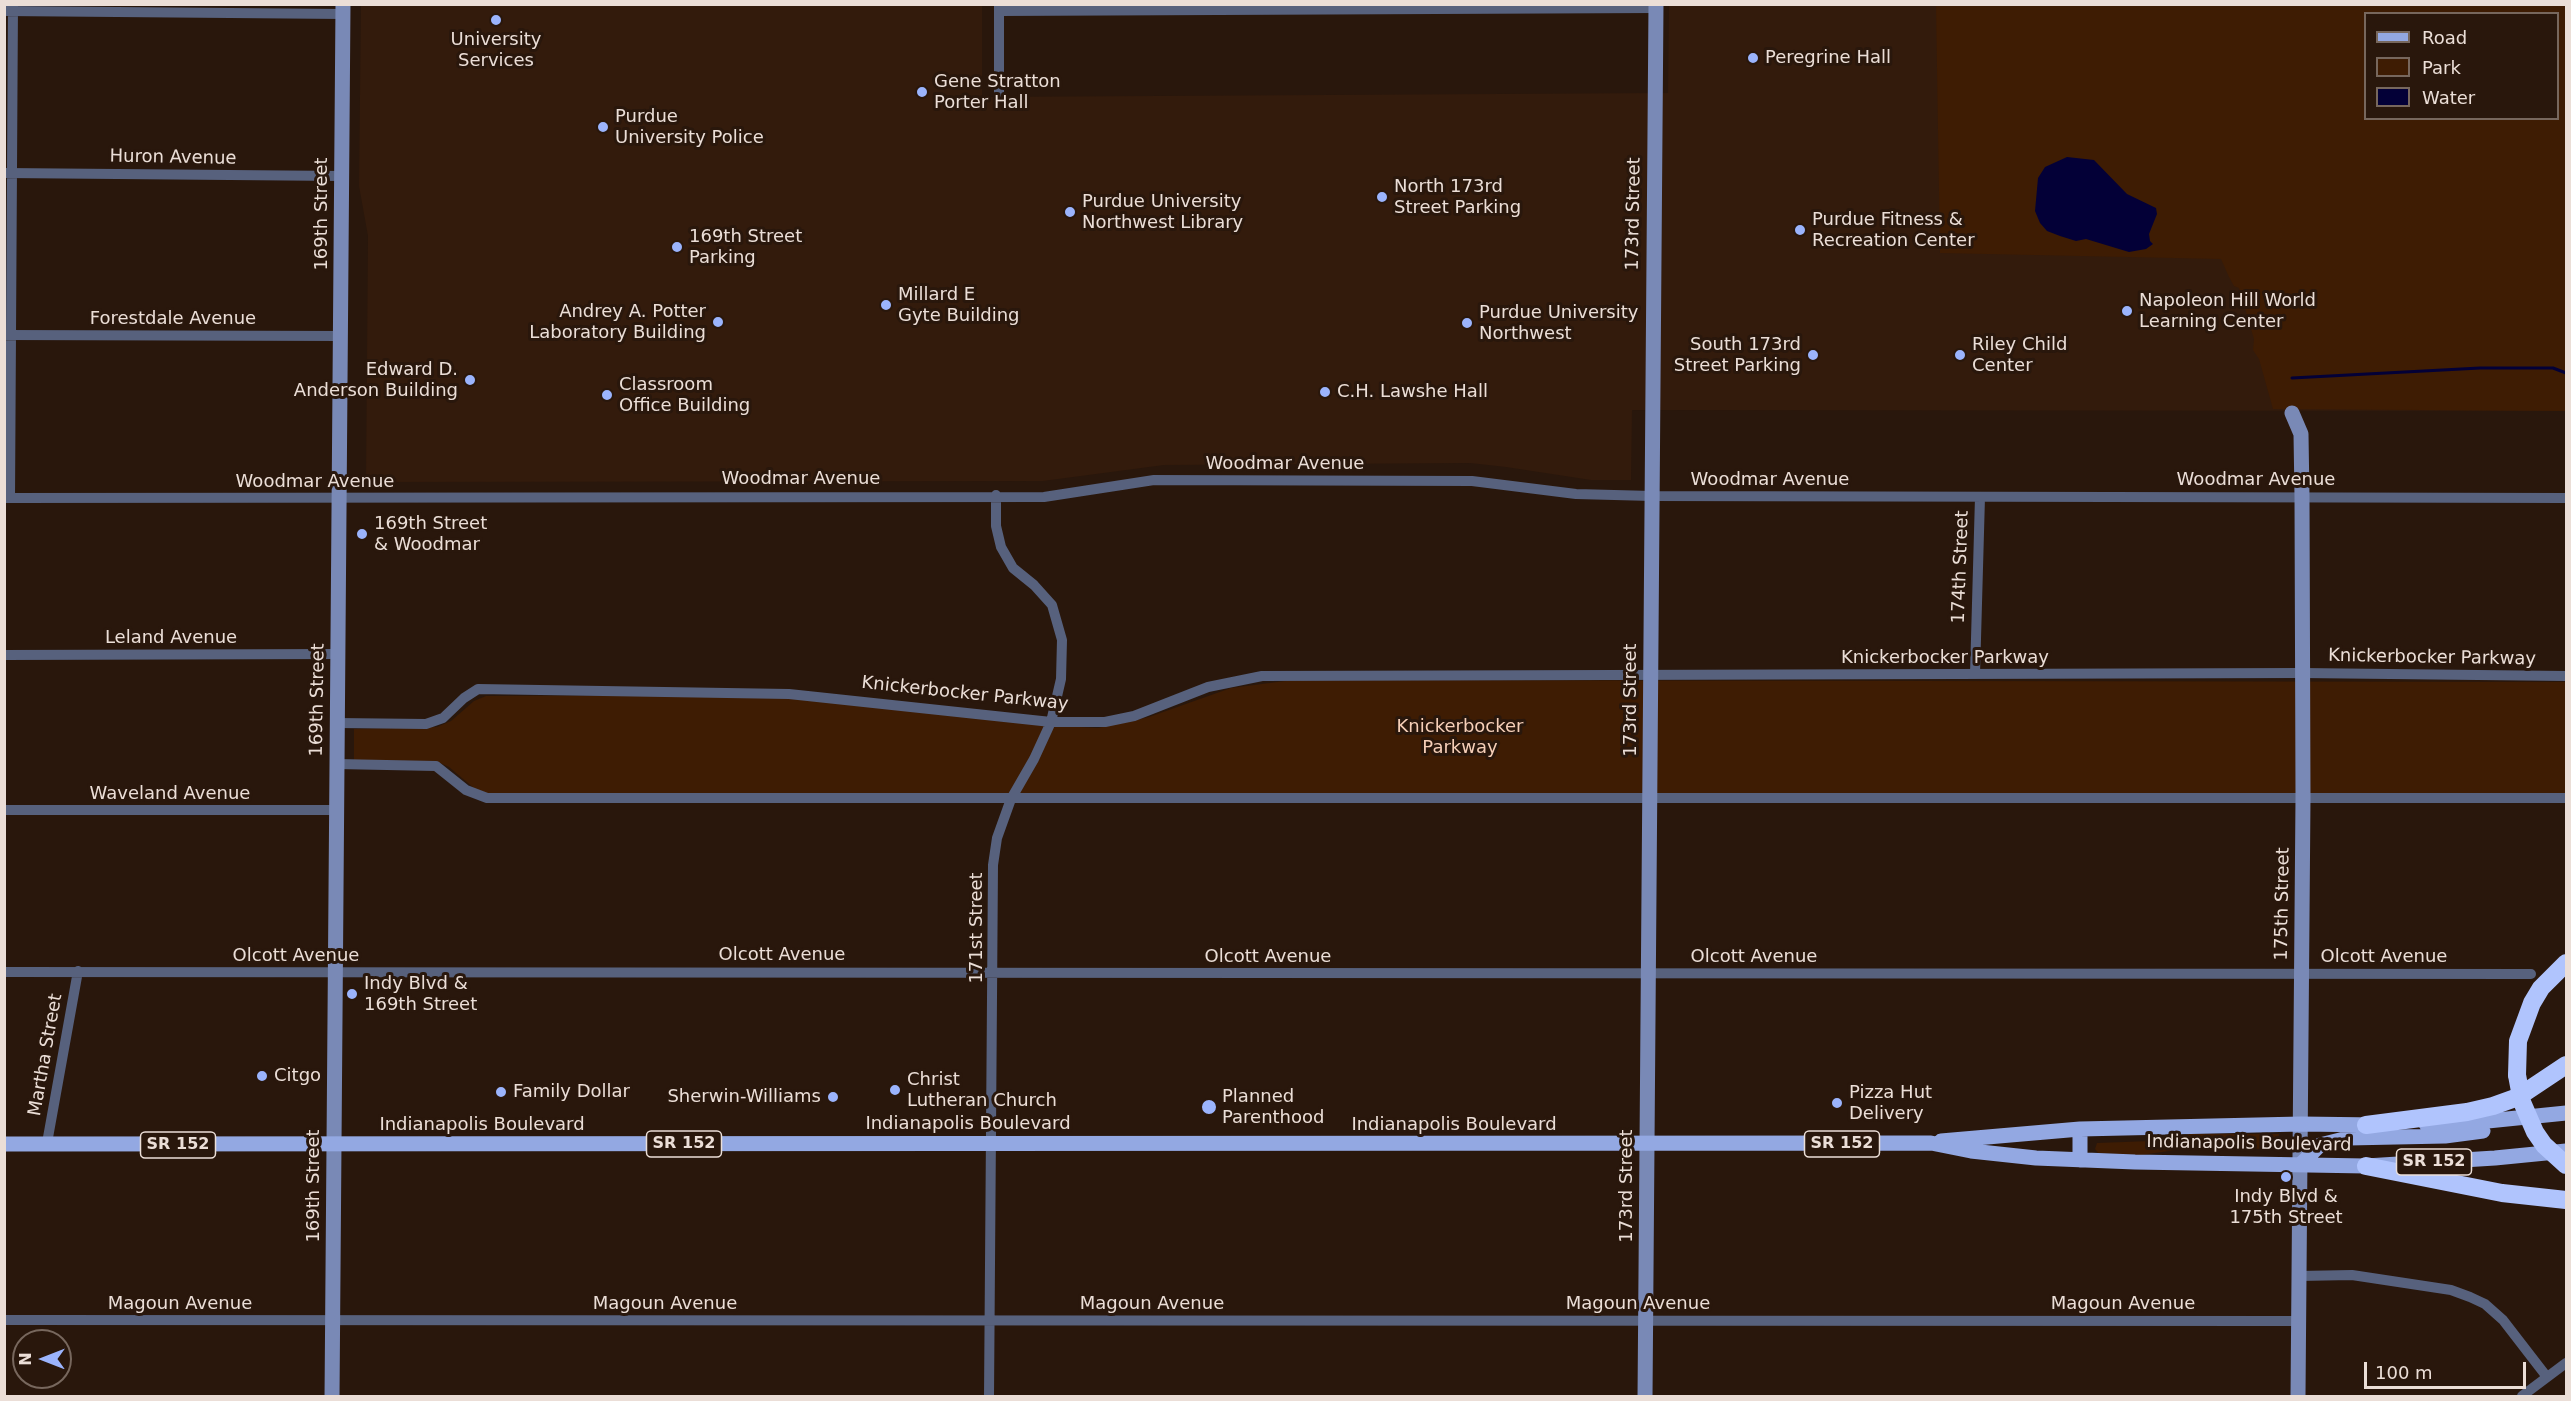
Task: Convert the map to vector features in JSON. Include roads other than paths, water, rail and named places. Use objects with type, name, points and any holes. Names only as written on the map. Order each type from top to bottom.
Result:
[{"type":"highway","points":[[2566,963],[2541,988],[2532,1003],[2518,1041],[2517,1075],[2522,1102],[2531,1126],[2544,1145],[2566,1165]]},
{"type":"highway","points":[[2366,1125],[2467,1112],[2493,1106],[2517,1097],[2566,1065]]},
{"type":"highway","points":[[2366,1166],[2502,1193],[2566,1200]]},
{"type":"main road","name":"Indianapolis Boulevard","points":[[4,1143],[333,1145],[1931,1143],[2080,1129],[2468,1123],[2566,1113]]},
{"type":"main road","points":[[2300,1165],[2320,1145],[2348,1138],[2445,1136],[2495,1130],[2566,1113]]},
{"type":"main road","points":[[2080,1129],[2080,1160]]},
{"type":"main road","points":[[2021,1133],[2021,1156]]},
{"type":"main road","name":"Indianapolis Boulevard","points":[[1931,1143],[1971,1151],[2080,1160],[2366,1166],[2566,1151]]},
{"type":"street","points":[[999,92],[999,8],[1656,6]]},
{"type":"street","name":"173rd Street","points":[[1645,1396],[1656,6]]},
{"type":"street","points":[[7,498],[10,9],[343,9]]},
{"type":"street","name":"169th Street","points":[[332,1396],[343,9]]},
{"type":"street","name":"Huron Avenue","points":[[8,173],[342,176]]},
{"type":"street","name":"Forestdale Avenue","points":[[8,335],[341,336]]},
{"type":"street","name":"175th Street","points":[[2292,413],[2301,434],[2302,497],[2303,797],[2298,1396]]},
{"type":"street","name":"Woodmar Avenue","points":[[7,498],[1066,495],[1154,480],[1450,481],[1506,483],[1576,494],[1652,496],[2566,498]]},
{"type":"street","name":"171st Street","points":[[989,1396],[993,1143],[993,865],[998,838],[1011,799],[1051,722],[1061,679],[1062,640],[1052,605],[1034,585],[1013,568],[1001,547],[996,526],[996,495]]},
{"type":"street","name":"174th Street","points":[[1975,674],[1980,496]]},
{"type":"street","name":"Leland Avenue","points":[[4,655],[338,654]]},
{"type":"street","name":"Knickerbocker Parkway","points":[[337,723],[426,724],[443,718],[464,698],[478,689],[789,694],[1051,722],[1105,722],[1134,716],[1208,687],[1262,676],[2302,673],[2566,676]]},
{"type":"street","points":[[337,764],[436,766],[466,790],[487,798],[2566,798]]},
{"type":"street","name":"Waveland Avenue","points":[[4,810],[336,810]]},
{"type":"street","name":"Martha Street","points":[[47,1143],[78,971]]},
{"type":"street","name":"Olcott Avenue","points":[[4,972],[2531,974]]},
{"type":"street","points":[[2299,1276],[2362,1276],[2451,1290],[2470,1297],[2485,1304],[2503,1320],[2547,1377]]},
{"type":"street","name":"Magoun Avenue","points":[[4,1320],[2298,1321]]},
{"type":"street","points":[[2522,1396],[2566,1363]]},
{"type":"water","points":[[2067,157],[2094,160],[2127,194],[2156,208],[2157,214],[2149,234],[2153,244],[2146,249],[2129,252],[2086,239],[2076,241],[2047,231],[2040,223],[2035,211],[2038,178],[2045,167]]},
{"type":"waterway","points":[[2292,378],[2480,368],[2553,368],[2566,373]]},
{"type":"place","name":"University Services","points":[[496,20]]},
{"type":"place","name":"Peregrine Hall","points":[[1753,58]]},
{"type":"place","name":"Gene Stratton Porter Hall","points":[[922,92]]},
{"type":"place","name":"Purdue University Police","points":[[603,127]]},
{"type":"place","name":"North 173rd Street Parking","points":[[1382,197]]},
{"type":"place","name":"Purdue University Northwest Library","points":[[1070,212]]},
{"type":"place","name":"Purdue Fitness & Recreation Center","points":[[1800,230]]},
{"type":"place","name":"169th Street Parking","points":[[677,247]]},
{"type":"place","name":"Millard E Gyte Building","points":[[886,305]]},
{"type":"place","name":"Napoleon Hill World Learning Center","points":[[2127,311]]},
{"type":"place","name":"Andrey A. Potter Laboratory Building","points":[[718,322]]},
{"type":"place","name":"Purdue University Northwest","points":[[1467,323]]},
{"type":"place","name":"South 173rd Street Parking","points":[[1813,355]]},
{"type":"place","name":"Riley Child Center","points":[[1960,355]]},
{"type":"place","name":"Edward D. Anderson Building","points":[[470,380]]},
{"type":"place","name":"C.H. Lawshe Hall","points":[[1325,392]]},
{"type":"place","name":"Classroom Office Building","points":[[607,395]]},
{"type":"place","name":"169th Street & Woodmar","points":[[362,534]]},
{"type":"place","name":"Indy Blvd & 169th Street","points":[[352,994]]},
{"type":"place","name":"Citgo","points":[[262,1076]]},
{"type":"place","name":"Christ Lutheran Church","points":[[895,1090]]},
{"type":"place","name":"Family Dollar","points":[[501,1092]]},
{"type":"place","name":"Sherwin-Williams","points":[[833,1097]]},
{"type":"place","name":"Pizza Hut Delivery","points":[[1837,1103]]},
{"type":"place","name":"Planned Parenthood","points":[[1209,1107]]},
{"type":"place","name":"Indy Blvd & 175th Street","points":[[2286,1177]]}]
